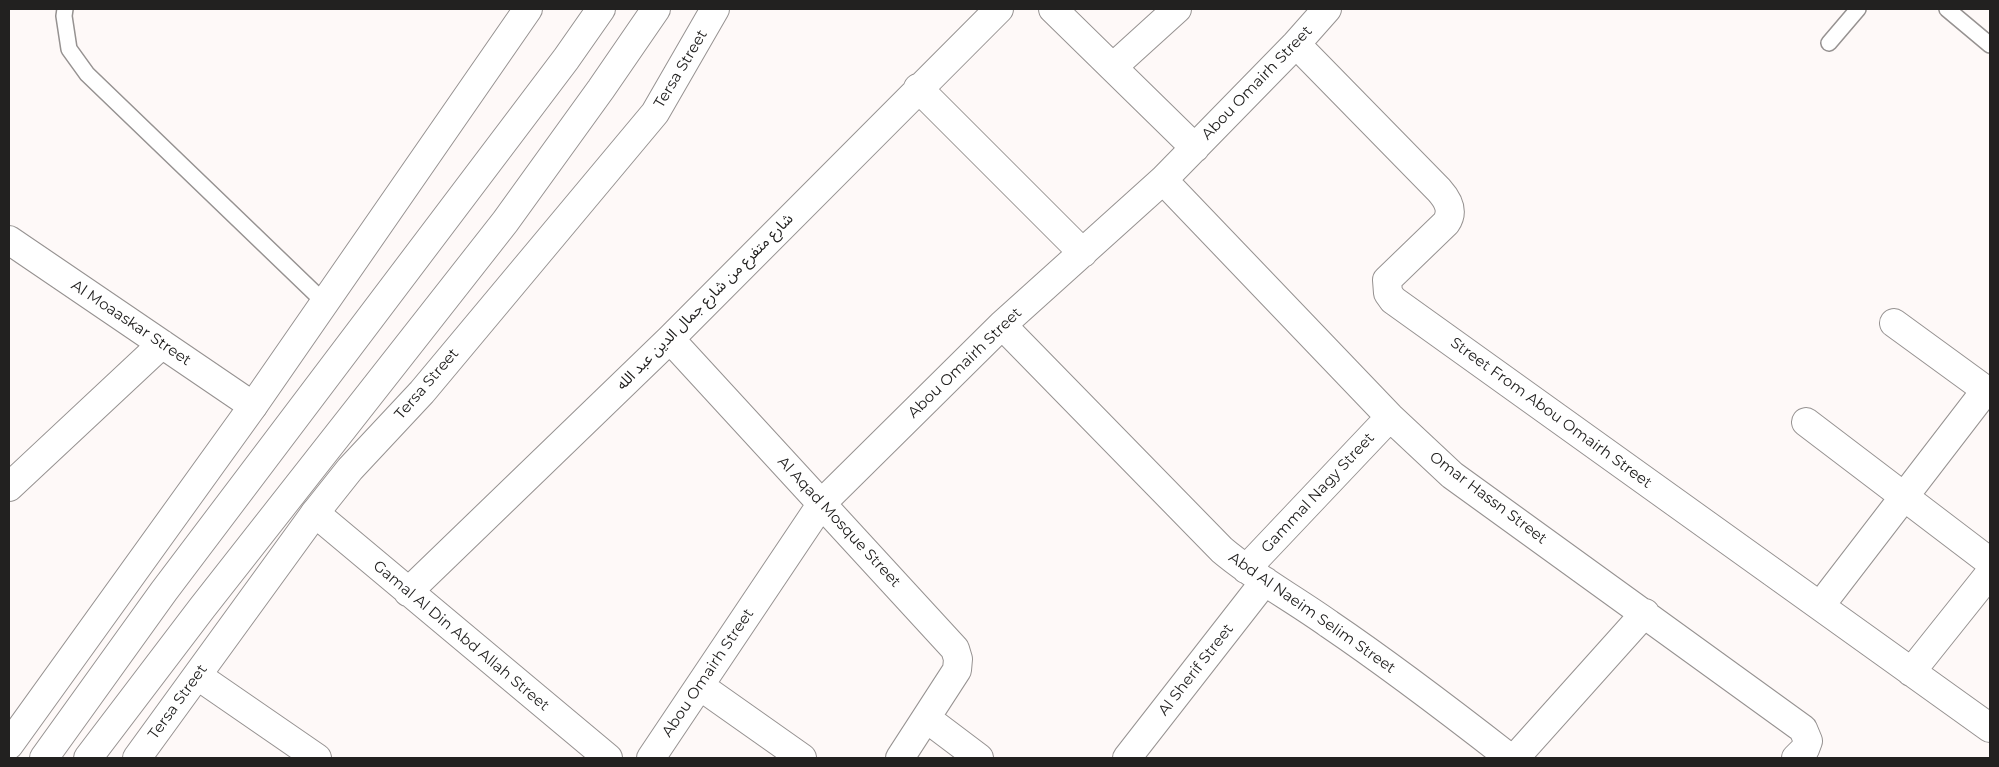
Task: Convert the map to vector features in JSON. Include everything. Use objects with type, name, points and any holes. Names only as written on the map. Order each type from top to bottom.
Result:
[{"type":"street","points":[[9,744],[253,406],[528,9]]},
{"type":"street","points":[[44,758],[164,591],[566,59],[601,9]]},
{"type":"street","points":[[88,758],[202,608],[505,222],[656,9]]},
{"type":"street","name":"Tersa Street","points":[[137,758],[315,513],[350,469],[422,392],[655,113],[716,9]]},
{"type":"street","name":"شارع متفرع من شارع جمال الدين عبد الله","points":[[408,592],[670,339],[918,88],[999,9]]},
{"type":"street","points":[[1053,9],[1195,148]]},
{"type":"street","points":[[1113,67],[1177,9]]},
{"type":"street","name":"Abou Omairh Street","points":[[651,758],[822,503],[1002,325],[1163,180],[1296,44],[1327,9]]},
{"type":"street","name":"Street From Abou Omairh Street","points":[[1296,44],[1446,197],[1450,218],[1388,280],[1388,293],[1393,300],[1990,728]]},
{"type":"street","points":[[918,88],[1083,253]]},
{"type":"street","name":"Omar Hassn Street","points":[[1163,180],[1390,417],[1452,475],[1803,728],[1808,741],[1796,758]]},
{"type":"street","name":"Al Moaaskar Street","points":[[9,240],[253,406]]},
{"type":"street","points":[[1820,606],[1988,392],[1894,323]]},
{"type":"street","name":"Abd Al Naeim Selim Street","points":[[1002,325],[1211,539],[1256,575],[1391,667],[1510,758]]},
{"type":"street","name":"Al Aqad Mosque Street","points":[[670,339],[955,649],[958,659],[957,670],[900,758]]},
{"type":"street","points":[[9,487],[162,344]]},
{"type":"street","name":"Gammal Nagy Street","points":[[1256,575],[1390,417]]},
{"type":"street","points":[[1806,422],[1990,562]]},
{"type":"street","name":"Gamal Al Din Abd Allah Street","points":[[315,513],[608,758]]},
{"type":"street","points":[[1912,672],[1990,573]]},
{"type":"street","name":"Al Sherif Street","points":[[1127,758],[1256,575]]},
{"type":"street","points":[[1515,758],[1645,613]]},
{"type":"street","points":[[198,676],[317,758]]},
{"type":"street","points":[[700,686],[802,758]]},
{"type":"street","points":[[926,718],[979,758]]},
{"type":"lane","points":[[65,9],[64,16],[69,49],[87,74],[324,302]]},
{"type":"lane","points":[[1829,43],[1858,9]]},
{"type":"lane","points":[[1947,9],[1990,45]]}]
